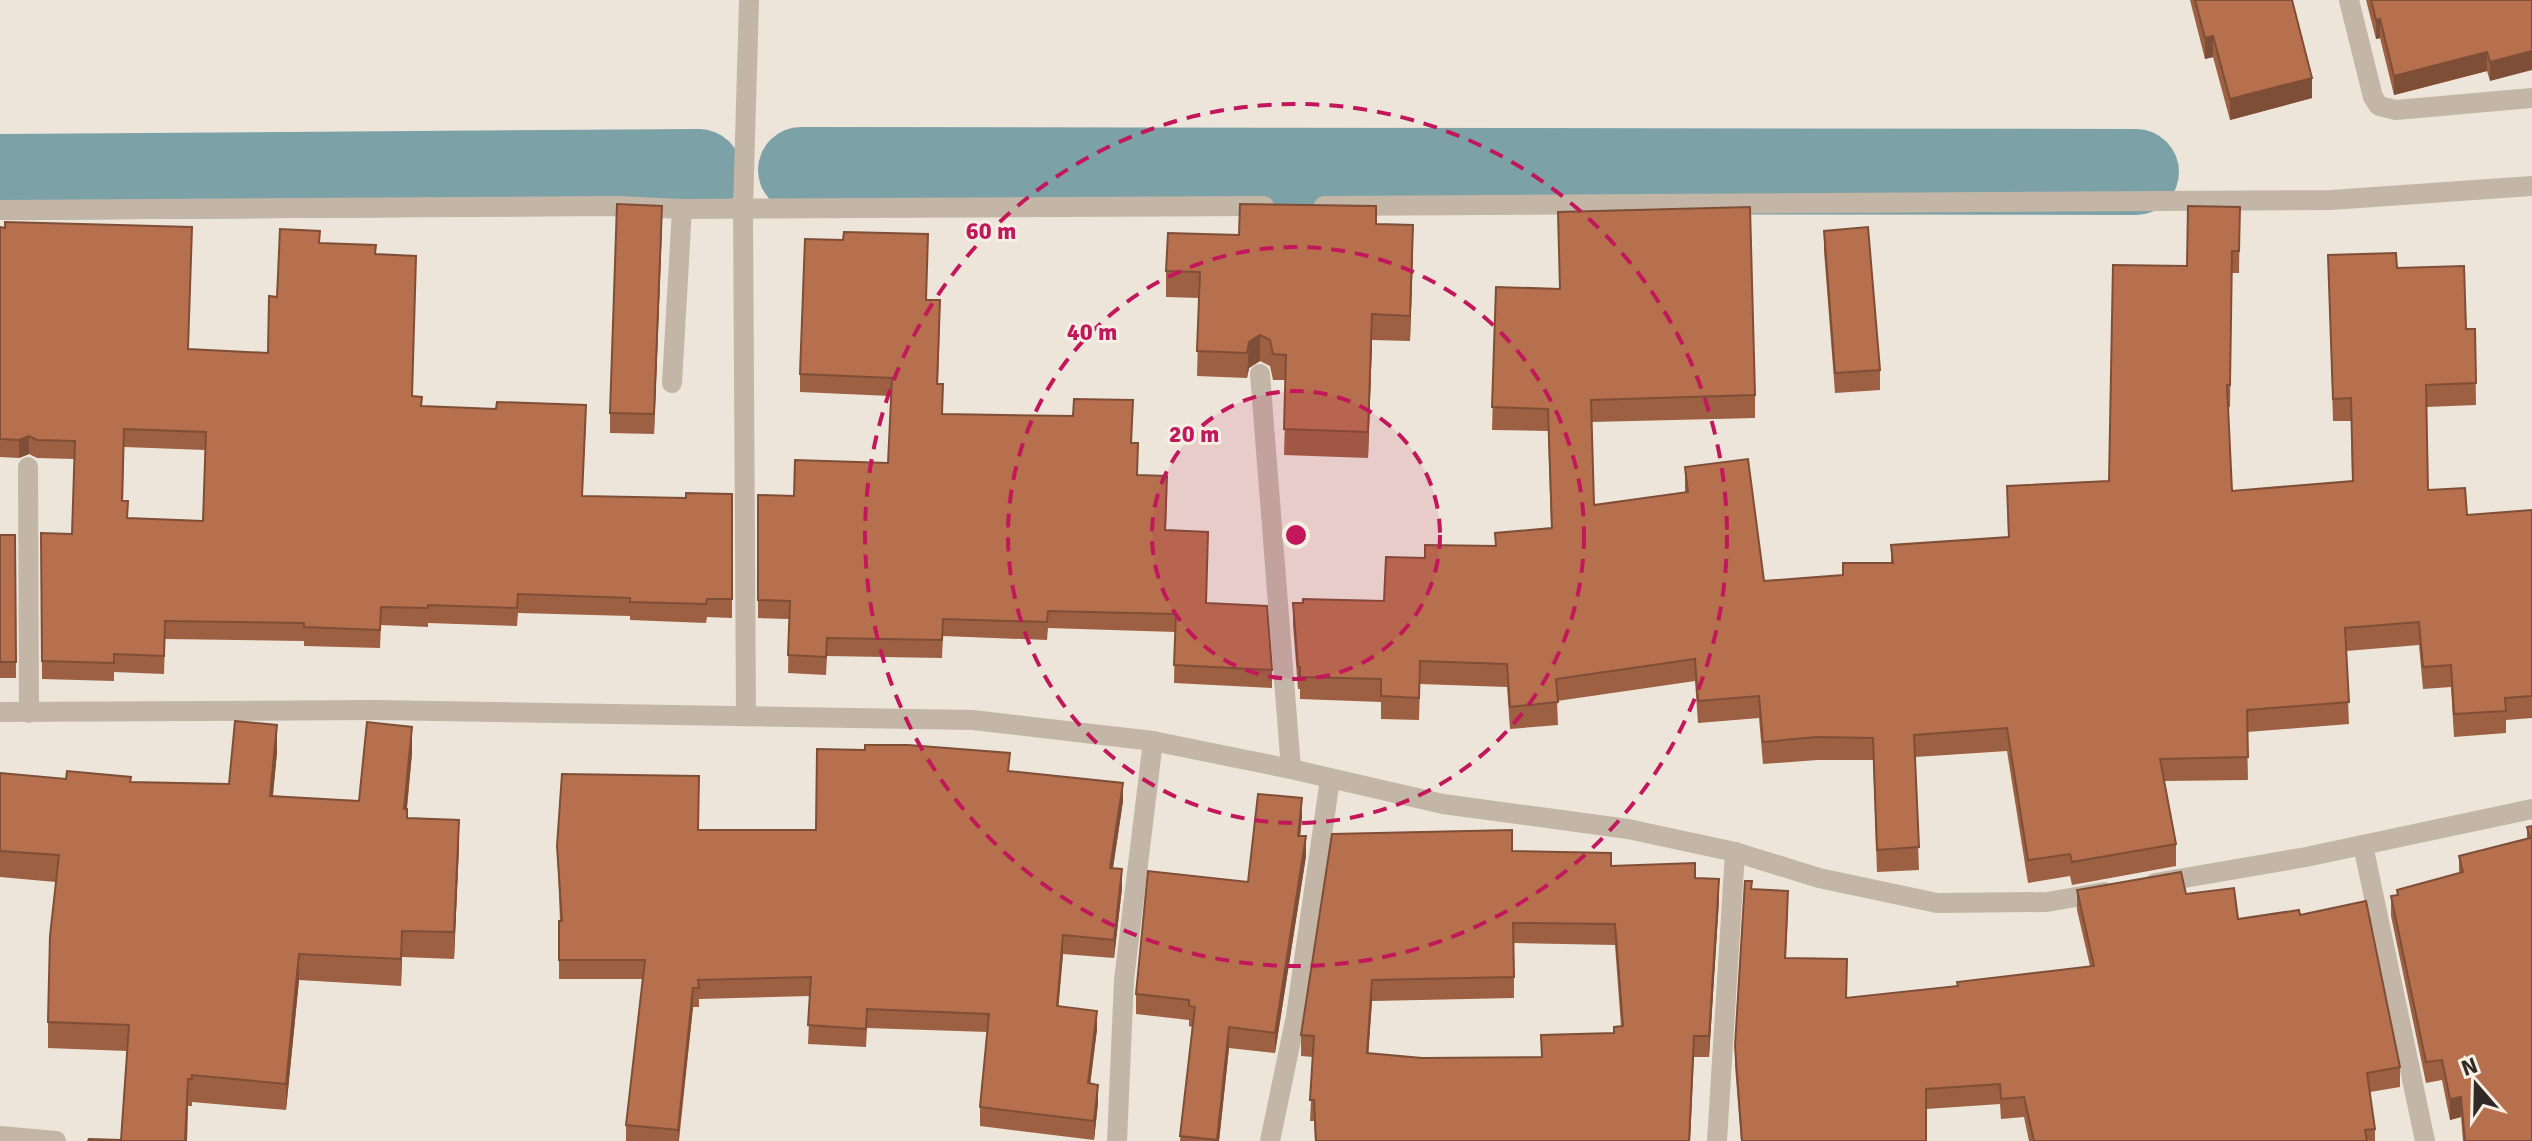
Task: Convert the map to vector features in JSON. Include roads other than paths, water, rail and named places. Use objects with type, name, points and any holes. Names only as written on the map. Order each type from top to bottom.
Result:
[{"type":"street","points":[[746,716],[743,209],[749,0]]},
{"type":"street","points":[[2349,0],[2373,97],[2379,106],[2396,110],[2532,98]]},
{"type":"street","points":[[0,210],[2331,200],[2532,186]]},
{"type":"street","points":[[672,383],[682,209]]},
{"type":"street","points":[[1260,374],[1291,769]]},
{"type":"street","points":[[28,467],[29,713]]},
{"type":"street","points":[[0,712],[376,710],[973,720],[1153,741],[1443,804],[1628,829],[1735,852],[1819,878],[1937,903],[2047,902],[2363,845],[2532,809]]},
{"type":"street","points":[[1117,1141],[1124,980],[1153,741]]},
{"type":"street","points":[[1270,1141],[1296,1016],[1330,779]]},
{"type":"street","points":[[2363,845],[2425,1141]]},
{"type":"street","points":[[1717,1141],[1735,852]]},
{"type":"street","points":[[0,1136],[56,1141]]},
{"type":"waterway","points":[[801,170],[2136,172]]},
{"type":"waterway","points":[[0,177],[699,172]]}]
